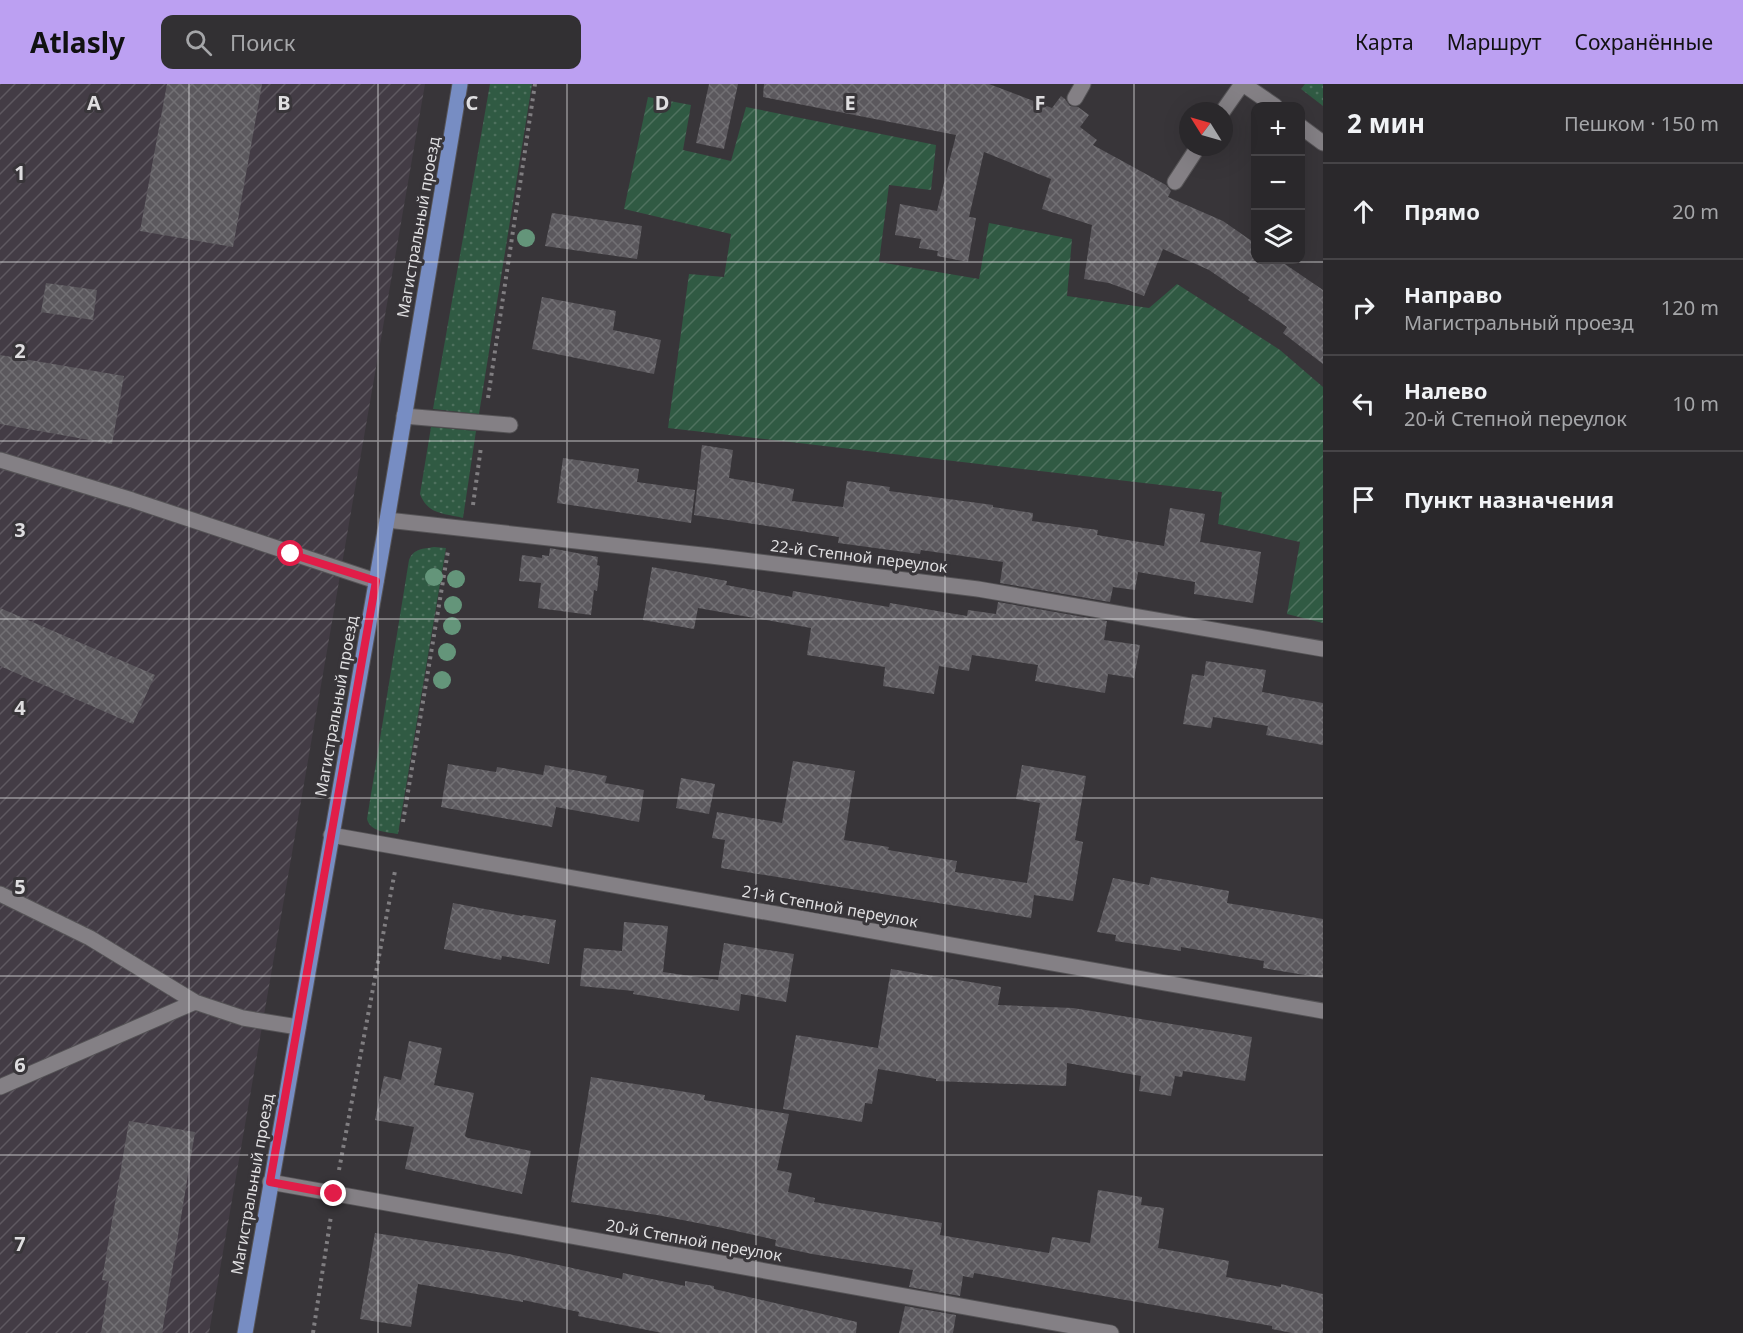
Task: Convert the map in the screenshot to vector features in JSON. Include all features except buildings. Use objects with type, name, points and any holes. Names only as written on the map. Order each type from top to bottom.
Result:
[{"type":"main road","name":"Магистральный проезд","points":[[245,1333],[387,520],[460,84]]},
{"type":"street","points":[[1075,98],[1083,84]]},
{"type":"street","points":[[1229,102],[1242,84],[1269,102]]},
{"type":"street","points":[[1305,130],[1323,143]]},
{"type":"street","points":[[1175,182],[1192,156]]},
{"type":"street","points":[[404,416],[510,425]]},
{"type":"street","points":[[0,460],[132,500],[376,581]]},
{"type":"street","name":"22-й Степной переулок","points":[[387,520],[711,556],[978,589],[1323,649]]},
{"type":"street","name":"21-й Степной переулок","points":[[331,835],[1323,1011]]},
{"type":"street","points":[[0,894],[90,938],[195,1002],[243,1018],[298,1027]]},
{"type":"street","points":[[0,1086],[195,1002]]},
{"type":"street","name":"20-й Степной переулок","points":[[270,1182],[1111,1333]]},
{"type":"path","points":[[469,529],[535,84]]},
{"type":"path","points":[[314,1333],[334,1194],[399,848],[452,527]]},
{"type":"shaded area","points":[[0,84],[425,84],[209,1333],[0,1333]]},
{"type":"green space","points":[[490,84],[532,84],[479,414],[433,409]]},
{"type":"green space","points":[[1305,84],[1323,84],[1323,106],[1301,89]]},
{"type":"green space","points":[[648,97],[691,105],[683,150],[731,161],[746,107],[936,145],[931,190],[889,185],[879,262],[979,279],[989,223],[1072,239],[1067,296],[1149,308],[1177,284],[1280,350],[1323,387],[1323,623],[1287,614],[1300,542],[1218,524],[1222,492],[668,428],[689,274],[724,277],[731,234],[624,209]]},
{"type":"green space","points":[[431,427],[476,431],[463,518],[432,510],[420,494]]},
{"type":"green space","points":[[434,547],[446,548],[398,834],[384,832],[372,827],[367,819],[409,560],[416,551]]},
{"type":"route","points":[[291,554],[376,581],[270,1182],[334,1194]]}]
